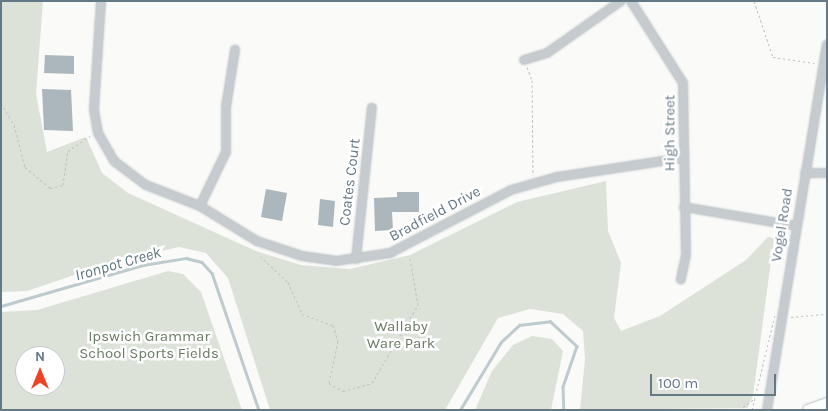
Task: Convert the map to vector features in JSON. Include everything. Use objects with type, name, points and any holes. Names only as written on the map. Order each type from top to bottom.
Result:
[{"type":"main road","points":[[808,410],[827,403]]},
{"type":"street","name":"Bradfield Drive","points":[[101,1],[94,110],[98,133],[114,161],[129,175],[200,206],[257,241],[302,256],[356,259],[390,253],[511,190],[534,183],[683,158]]},
{"type":"street","points":[[524,60],[547,53],[621,1]]},
{"type":"street","name":"High Street","points":[[631,1],[683,83],[686,255],[681,279]]},
{"type":"street","name":"Vogel Road","points":[[767,410],[827,45]]},
{"type":"street","points":[[200,206],[226,152],[226,107],[235,50]]},
{"type":"street","name":"Coates Court","points":[[356,259],[372,108]]},
{"type":"street","points":[[805,173],[827,174]]},
{"type":"street","points":[[684,207],[796,226]]},
{"type":"path","points":[[754,1],[772,57],[823,65]]},
{"type":"path","points":[[524,60],[532,80],[534,183]]},
{"type":"path","points":[[1,103],[14,125],[24,167],[50,188],[63,185],[68,151],[98,133]]},
{"type":"path","points":[[260,256],[288,282],[302,314],[333,325],[338,340],[329,383],[343,392],[372,383],[418,304],[410,258]]},
{"type":"path","points":[[787,316],[812,319],[827,314]]},
{"type":"path","points":[[752,410],[770,320],[778,315]]},
{"type":"path","points":[[739,410],[754,399]]},
{"type":"green space","name":"Wallaby Ware Park","points":[[1,1],[43,1],[36,94],[47,152],[86,137],[102,173],[128,193],[256,251],[301,265],[350,269],[410,255],[517,202],[606,181],[608,231],[621,263],[614,318],[621,331],[660,316],[746,260],[768,237],[774,238],[753,396],[747,408],[580,410],[585,359],[583,331],[563,314],[530,309],[498,318],[445,410],[270,410],[228,278],[206,253],[179,247],[113,262],[27,291],[1,292]]},
{"type":"green space","name":"Ipswich Grammar School Sports Fields","points":[[168,271],[183,274],[201,292],[242,410],[1,410],[1,312],[37,310]]},
{"type":"green space","points":[[532,336],[552,339],[563,351],[551,410],[475,410],[492,371],[513,345]]},
{"type":"building","points":[[45,55],[74,56],[74,74],[44,73]]},
{"type":"building","points":[[42,89],[71,90],[73,131],[44,130]]},
{"type":"building","points":[[266,189],[287,193],[282,221],[261,217]]},
{"type":"building","points":[[397,192],[419,192],[419,212],[392,212],[393,230],[375,231],[374,198],[397,197]]},
{"type":"building","points":[[320,199],[335,201],[333,227],[318,225]]},
{"type":"waterway","name":"Ironpot Creek","points":[[1,306],[143,265],[186,258],[202,262],[212,273],[259,410]]},
{"type":"waterway","name":"Ironpot Creek","points":[[460,410],[501,342],[519,325],[550,321],[577,346],[563,387],[564,410]]}]
